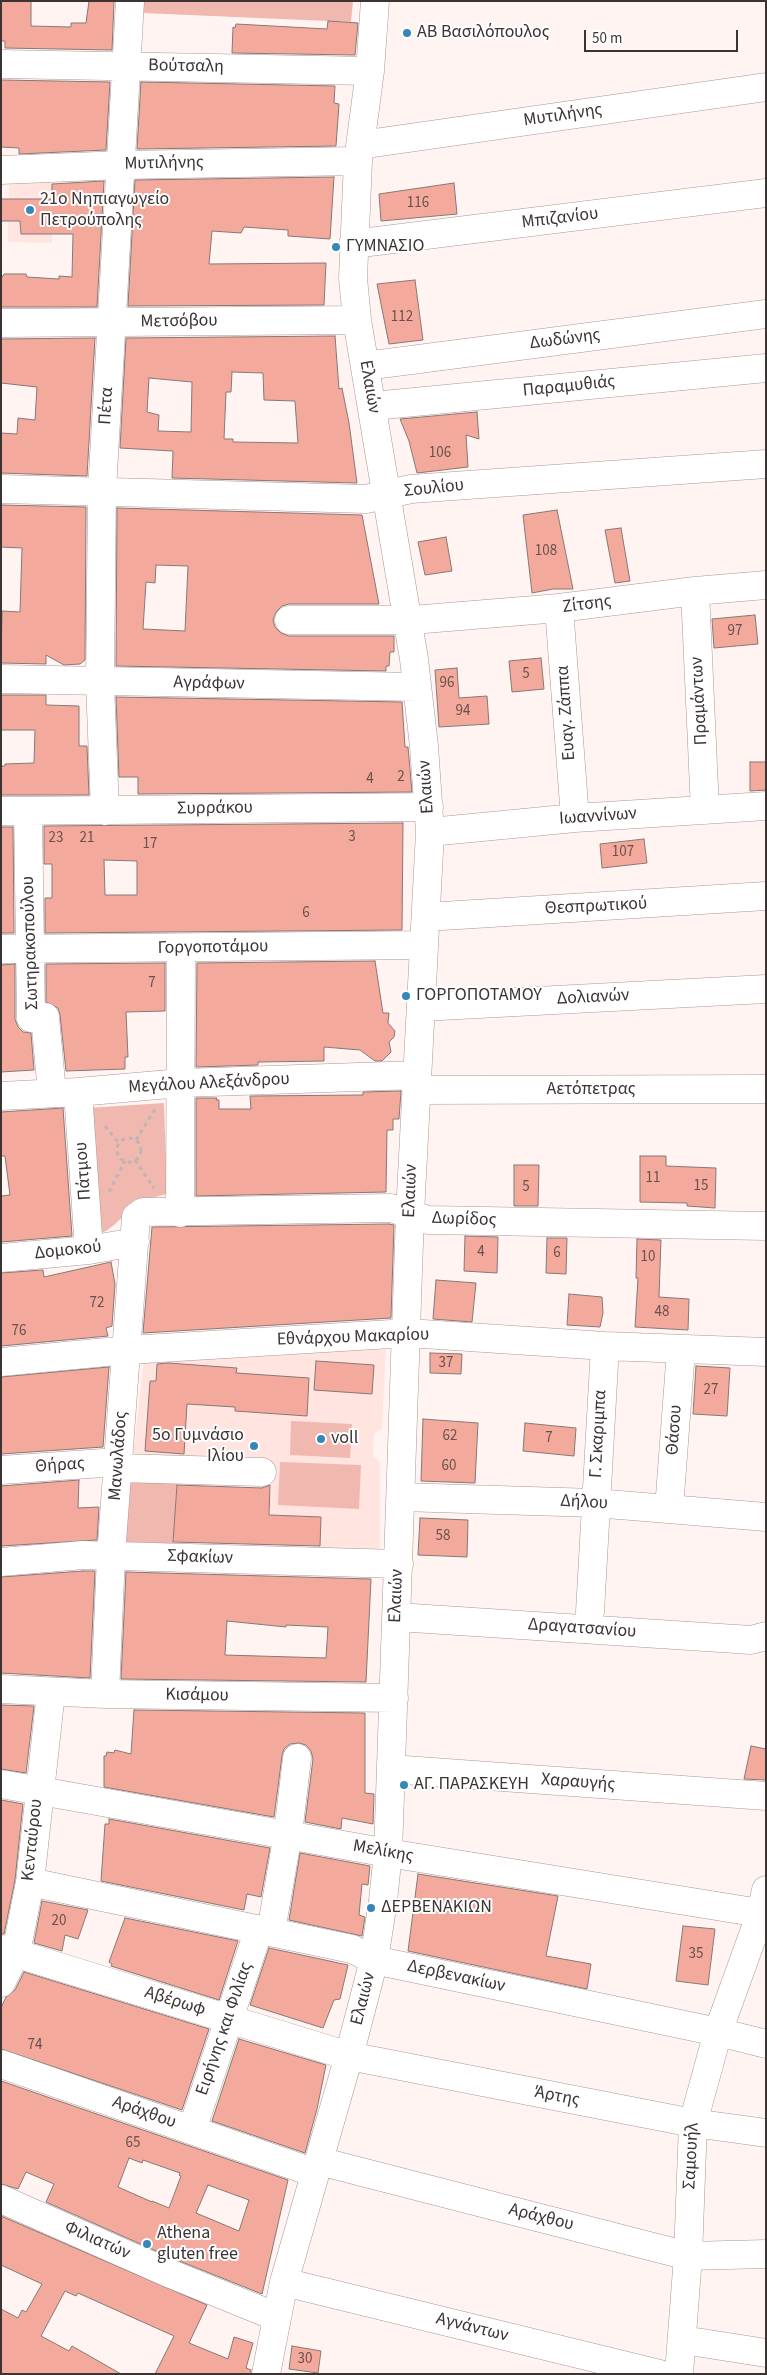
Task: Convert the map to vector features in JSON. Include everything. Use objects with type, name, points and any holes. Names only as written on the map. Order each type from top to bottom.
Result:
[{"type":"street","name":"Πέτα","points":[[105,811],[100,682],[102,491],[130,1]]},
{"type":"street","name":"Ελαιών","points":[[266,2374],[284,2282],[349,2056],[374,1960],[388,1854],[408,1333],[410,1214],[430,820],[417,687],[373,406],[356,320],[353,278],[353,244],[359,153],[373,81],[375,1]]},
{"type":"street","name":"Βούτσαλη","points":[[1,64],[127,65],[373,81]]},
{"type":"street","name":"Μυτιλήνης","points":[[1,170],[359,153],[766,87]]},
{"type":"street","name":"Μπιζανίου","points":[[353,244],[766,193]]},
{"type":"street","name":"Δωδώνης","points":[[365,366],[766,314]]},
{"type":"street","name":"Μετσόβου","points":[[1,323],[356,320]]},
{"type":"street","name":"Παραμυθιάς","points":[[373,406],[766,368]]},
{"type":"street","name":"Σουλίου","points":[[1,490],[366,499],[411,488],[766,464]]},
{"type":"street","name":"Ζίτσης","points":[[289,620],[407,621],[559,608],[695,591],[766,585]]},
{"type":"street","name":"Πραμάντων","points":[[695,591],[705,810]]},
{"type":"street","name":"Ευαγ. Ζάππα","points":[[559,608],[575,818]]},
{"type":"street","name":"Αγράφων","points":[[1,679],[417,687]]},
{"type":"street","name":"Ιωαννίνων","points":[[430,820],[575,818],[766,806]]},
{"type":"street","name":"Σωτηρακοπούλου","points":[[28,810],[28,948],[31,1018],[45,1017],[65,1092]]},
{"type":"street","name":"Συρράκου","points":[[1,811],[105,811],[430,820]]},
{"type":"street","name":"Θεσπρωτικού","points":[[426,917],[766,896]]},
{"type":"street","name":"Γοργοποτάμου","points":[[1,949],[181,949],[424,945]]},
{"type":"street","points":[[180,1212],[174,1084],[181,949]]},
{"type":"street","name":"Δολιανών","points":[[420,1007],[766,989]]},
{"type":"street","name":"Μεγάλου Αλεξάνδρου","points":[[1,1096],[174,1084],[416,1083]]},
{"type":"street","name":"Αετόπετρας","points":[[416,1083],[766,1089]]},
{"type":"street","name":"Πάτμου","points":[[65,1092],[89,1250]]},
{"type":"street","name":"Δωρίδος","points":[[135,1230],[142,1212],[391,1208],[428,1220],[766,1226]]},
{"type":"street","name":"Δομοκού","points":[[1,1258],[89,1250],[135,1230]]},
{"type":"street","name":"Μανωλάδος","points":[[105,1694],[111,1556],[128,1350],[135,1230]]},
{"type":"street","name":"Εθνάρχου Μακαρίου","points":[[1,1362],[128,1350],[408,1333],[605,1346],[766,1352]]},
{"type":"street","name":"Γ. Σκαριμπα","points":[[590,1612],[605,1346]]},
{"type":"street","name":"Θάσου","points":[[669,1509],[682,1350]]},
{"type":"street","name":"Θήρας","points":[[1,1470],[118,1465],[262,1472]]},
{"type":"street","name":"Δήλου","points":[[401,1497],[595,1503],[766,1517]]},
{"type":"street","name":"Σφακίων","points":[[1,1562],[83,1555],[398,1564]]},
{"type":"street","name":"Δραγατσανίου","points":[[397,1610],[590,1612],[751,1626],[766,1629]]},
{"type":"street","name":"Δραγατσανίου","points":[[397,1610],[751,1640],[766,1636]]},
{"type":"street","name":"Κισάμου","points":[[1,1689],[105,1694],[394,1698]]},
{"type":"street","name":"Κενταύρου","points":[[1,1983],[30,1882],[51,1692]]},
{"type":"street","name":"Ειρήνης και Φιλίας","points":[[192,2130],[228,2019],[265,1930],[288,1834],[297,1758]]},
{"type":"street","name":"Χαραυγής","points":[[391,1769],[766,1796]]},
{"type":"street","name":"Μελίκης","points":[[1,1784],[288,1834],[388,1854],[764,1906]]},
{"type":"street","name":"Δερβενακίων","points":[[30,1882],[352,1949],[374,1960],[718,2032],[766,2044]]},
{"type":"street","name":"Σαμουήλ","points":[[679,2374],[688,2256],[693,2123],[718,2032],[764,1906]]},
{"type":"street","name":"Αβέρωφ","points":[[9,1951],[349,2056]]},
{"type":"street","name":"Άρτης","points":[[349,2056],[693,2123],[766,2133]]},
{"type":"street","name":"Αράχθου","points":[[1,2064],[192,2130],[317,2167],[688,2256],[766,2254]]},
{"type":"street","name":"Φιλιατών","points":[[1,2199],[166,2272],[277,2317]]},
{"type":"street","name":"Αγνάντων","points":[[284,2282],[660,2374]]},
{"type":"street","points":[[683,2340],[766,2352]]},
{"type":"path","points":[[136,1140],[166,1091],[174,1084]]},
{"type":"path","points":[[128,1138],[136,1140],[140,1146],[139,1156],[129,1162],[120,1158],[116,1148],[119,1143],[128,1138]]},
{"type":"shaded area","points":[[144,1],[353,1],[351,22],[143,13]]},
{"type":"shaded area","name":"21ο Νηπιαγωγείο Πετρούπολης","points":[[9,177],[52,178],[52,243],[8,242]]},
{"type":"shaded area","points":[[164,1103],[167,1194],[139,1201],[114,1225],[96,1235],[88,1108]]},
{"type":"shaded area","name":"5ο Γυμνάσιο Ιλίου","points":[[386,1348],[382,1429],[374,1434],[373,1457],[380,1462],[380,1552],[320,1551],[321,1517],[269,1515],[271,1482],[132,1464],[144,1358]]},
{"type":"shaded area","name":"voll","points":[[291,1421],[352,1424],[350,1458],[290,1455]]},
{"type":"shaded area","points":[[280,1462],[361,1465],[359,1509],[278,1505]]},
{"type":"shaded area","points":[[131,1479],[177,1482],[173,1547],[125,1544]]},
{"type":"building","points":[[1,1],[31,1],[31,26],[71,27],[71,23],[86,23],[89,1],[114,1],[112,50],[5,48],[5,41],[1,41]]},
{"type":"building","points":[[328,21],[358,23],[355,55],[232,53],[233,27],[235,28],[236,24],[327,29]]},
{"type":"building","points":[[1,80],[110,82],[106,150],[19,154],[19,148],[1,147]]},
{"type":"building","points":[[141,82],[335,86],[334,103],[339,104],[336,146],[137,149]]},
{"type":"building","points":[[334,177],[330,239],[288,236],[288,230],[244,227],[241,233],[212,231],[209,264],[326,263],[324,305],[128,306],[135,180]]},
{"type":"building","points":[[104,181],[97,307],[1,307],[1,279],[4,274],[26,274],[27,277],[59,279],[59,276],[72,277],[73,234],[21,234],[20,221],[1,221],[1,199],[52,199],[52,184]]},
{"type":"building","points":[[454,183],[457,214],[381,221],[379,194]]},
{"type":"building","points":[[415,280],[423,340],[389,344],[377,284]]},
{"type":"building","points":[[335,336],[339,389],[342,388],[349,423],[357,483],[172,478],[173,451],[120,448],[126,338]],"holes":[[[232,372],[263,373],[264,400],[295,401],[298,443],[233,442],[233,439],[224,439],[226,392],[231,392]],[[149,378],[192,382],[191,432],[158,431],[159,415],[147,412]]]},
{"type":"building","points":[[95,338],[87,476],[1,473],[1,433],[17,434],[18,418],[35,420],[37,387],[1,383],[1,339]]},
{"type":"building","points":[[477,412],[479,439],[466,435],[468,467],[417,473],[409,441],[400,419]]},
{"type":"building","points":[[1,505],[86,507],[85,660],[80,664],[64,665],[46,655],[46,664],[1,663],[2,611],[20,612],[22,548],[1,547]]},
{"type":"building","points":[[117,508],[362,515],[379,604],[289,604],[282,606],[276,612],[273,620],[275,627],[281,633],[289,636],[394,636],[394,652],[390,652],[389,666],[386,666],[386,671],[116,666]],"holes":[[[156,565],[188,566],[185,631],[143,629],[146,582],[155,583]]]},
{"type":"building","points":[[557,510],[573,589],[553,589],[532,593],[523,515]]},
{"type":"building","points":[[621,528],[630,581],[615,583],[605,530]]},
{"type":"building","points":[[446,537],[452,571],[425,575],[418,542]]},
{"type":"building","points":[[755,615],[758,644],[714,648],[712,619]]},
{"type":"building","points":[[541,658],[544,689],[512,692],[509,661]]},
{"type":"building","points":[[457,668],[459,698],[487,696],[489,724],[439,727],[435,670]]},
{"type":"building","points":[[1,695],[46,695],[46,705],[79,706],[79,746],[87,746],[89,795],[1,795],[1,766],[5,766],[5,764],[34,763],[35,730],[1,730]]},
{"type":"building","points":[[116,697],[402,702],[405,747],[408,747],[412,792],[138,794],[138,777],[119,777]]},
{"type":"building","points":[[750,762],[766,762],[766,790],[750,791]]},
{"type":"building","points":[[403,823],[402,930],[45,933],[45,898],[52,898],[52,864],[44,864],[44,826]],"holes":[[[104,860],[137,861],[137,895],[105,895]]]},
{"type":"building","points":[[1,827],[13,827],[14,933],[1,933]]},
{"type":"building","points":[[644,839],[647,863],[602,868],[600,844]]},
{"type":"building","points":[[375,961],[383,1013],[389,1013],[388,1023],[395,1031],[394,1037],[389,1042],[391,1052],[382,1061],[375,1061],[360,1050],[324,1047],[324,1061],[258,1062],[258,1065],[196,1067],[197,963]]},
{"type":"building","points":[[165,963],[165,1011],[126,1012],[128,1057],[125,1057],[125,1069],[66,1071],[58,1008],[46,1002],[46,964]]},
{"type":"building","points":[[15,964],[15,1019],[18,1027],[23,1032],[31,1033],[34,1070],[1,1072],[1,965]]},
{"type":"building","points":[[401,1091],[399,1119],[393,1119],[393,1130],[387,1130],[386,1192],[196,1196],[196,1098],[217,1098],[216,1100],[219,1100],[219,1109],[251,1109],[250,1096],[363,1095],[363,1092]]},
{"type":"building","points":[[63,1108],[72,1236],[1,1242],[1,1196],[10,1195],[5,1156],[1,1156],[1,1112]]},
{"type":"building","points":[[640,1156],[666,1156],[666,1166],[716,1168],[715,1208],[687,1206],[687,1203],[640,1202]]},
{"type":"building","points":[[514,1165],[539,1165],[538,1206],[514,1206]]},
{"type":"building","points":[[394,1225],[391,1318],[143,1333],[152,1227]]},
{"type":"building","points":[[465,1236],[498,1237],[497,1273],[464,1271]]},
{"type":"building","points":[[547,1238],[567,1238],[566,1274],[546,1273]]},
{"type":"building","points":[[637,1239],[661,1240],[659,1297],[689,1299],[688,1330],[635,1327],[638,1278],[636,1278]]},
{"type":"building","points":[[111,1262],[115,1284],[112,1326],[106,1328],[108,1336],[1,1346],[1,1273],[43,1270],[44,1277]]},
{"type":"building","points":[[436,1280],[476,1283],[472,1322],[433,1319]]},
{"type":"building","points":[[569,1294],[602,1297],[603,1313],[600,1327],[567,1325]]},
{"type":"building","points":[[430,1353],[462,1354],[461,1374],[430,1373]]},
{"type":"building","points":[[316,1361],[374,1365],[372,1394],[314,1390]]},
{"type":"building","points":[[168,1363],[237,1368],[236,1373],[309,1378],[307,1416],[235,1411],[235,1407],[187,1404],[184,1454],[145,1451],[150,1381],[156,1381],[157,1364]]},
{"type":"building","points":[[696,1366],[730,1368],[727,1416],[693,1414]]},
{"type":"building","points":[[109,1367],[103,1447],[1,1454],[1,1377]]},
{"type":"building","points":[[423,1419],[478,1423],[475,1483],[421,1481]]},
{"type":"building","points":[[525,1423],[576,1428],[574,1456],[523,1451]]},
{"type":"building","points":[[79,1480],[78,1508],[99,1507],[97,1540],[1,1546],[1,1486]]},
{"type":"building","points":[[177,1485],[262,1488],[270,1485],[269,1515],[321,1517],[320,1546],[173,1542]]},
{"type":"building","points":[[420,1518],[468,1520],[467,1557],[418,1555]]},
{"type":"building","points":[[95,1571],[90,1678],[1,1673],[1,1577]]},
{"type":"building","points":[[126,1572],[371,1579],[366,1682],[121,1679]],"holes":[[[227,1621],[286,1627],[286,1625],[328,1627],[326,1658],[225,1655]]]},
{"type":"building","points":[[1,1705],[34,1706],[26,1773],[1,1769]]},
{"type":"building","points":[[134,1710],[365,1713],[365,1793],[374,1794],[373,1824],[342,1818],[341,1829],[305,1822],[313,1759],[311,1751],[306,1745],[299,1743],[290,1744],[284,1749],[274,1817],[104,1787],[104,1756],[106,1756],[107,1752],[114,1753],[115,1750],[131,1754]]},
{"type":"building","points":[[751,1746],[766,1749],[766,1780],[744,1779]]},
{"type":"building","points":[[1,1800],[23,1804],[15,1880],[4,1934],[1,1934]]},
{"type":"building","points":[[109,1819],[270,1848],[261,1897],[247,1894],[244,1910],[101,1881],[105,1824],[109,1824]]},
{"type":"building","points":[[300,1853],[370,1866],[368,1885],[362,1884],[359,1915],[365,1917],[362,1936],[289,1920]]},
{"type":"building","points":[[418,1874],[558,1896],[546,1956],[591,1964],[587,1989],[408,1951]]},
{"type":"building","points":[[42,1901],[88,1910],[78,1939],[65,1935],[62,1951],[34,1943]]},
{"type":"building","points":[[125,1918],[238,1941],[219,2000],[111,1966],[112,1964],[109,1962]]},
{"type":"building","points":[[683,1926],[715,1929],[708,1985],[676,1981]]},
{"type":"building","points":[[269,1948],[348,1965],[340,1999],[334,2000],[323,2028],[250,2005]]},
{"type":"building","points":[[24,1972],[209,2029],[182,2110],[1,2049],[1,2008],[6,1997],[15,1990]]},
{"type":"building","points":[[239,2039],[326,2065],[305,2153],[212,2121]]},
{"type":"building","points":[[1,2081],[288,2180],[262,2294],[172,2258],[46,2202],[54,2184],[26,2172],[18,2189],[1,2184]],"holes":[[[129,2158],[142,2163],[143,2160],[180,2173],[179,2175],[181,2176],[169,2208],[118,2187]],[[208,2185],[249,2200],[239,2231],[196,2213]]]},
{"type":"building","points":[[1,2216],[207,2305],[189,2343],[228,2359],[234,2337],[253,2343],[246,2368],[251,2370],[251,2374],[155,2374],[174,2336],[78,2293],[76,2296],[65,2291],[41,2336],[69,2351],[72,2346],[121,2374],[1,2374],[1,2309],[18,2318],[22,2310],[26,2312],[42,2284],[1,2265]]},
{"type":"building","points":[[292,2346],[321,2351],[318,2373],[289,2369]]},
{"type":"place","name":"ΑΒ Βασιλόπουλος","points":[[407,33]]},
{"type":"place","name":"21ο Νηπιαγωγείο Πετρούπολης","points":[[30,210]]},
{"type":"place","name":"ΓΥΜΝΑΣΙΟ","points":[[336,247]]},
{"type":"place","name":"ΓΟΡΓΟΠΟΤΑΜΟΥ","points":[[406,996]]},
{"type":"place","name":"voll","points":[[321,1439]]},
{"type":"place","name":"5ο Γυμνάσιο Ιλίου","points":[[254,1446]]},
{"type":"place","name":"ΑΓ. ΠΑΡΑΣΚΕΥΗ","points":[[404,1785]]},
{"type":"place","name":"ΔΕΡΒΕΝΑΚΙΩΝ","points":[[371,1908]]},
{"type":"place","name":"Athena gluten free","points":[[147,2244]]}]
